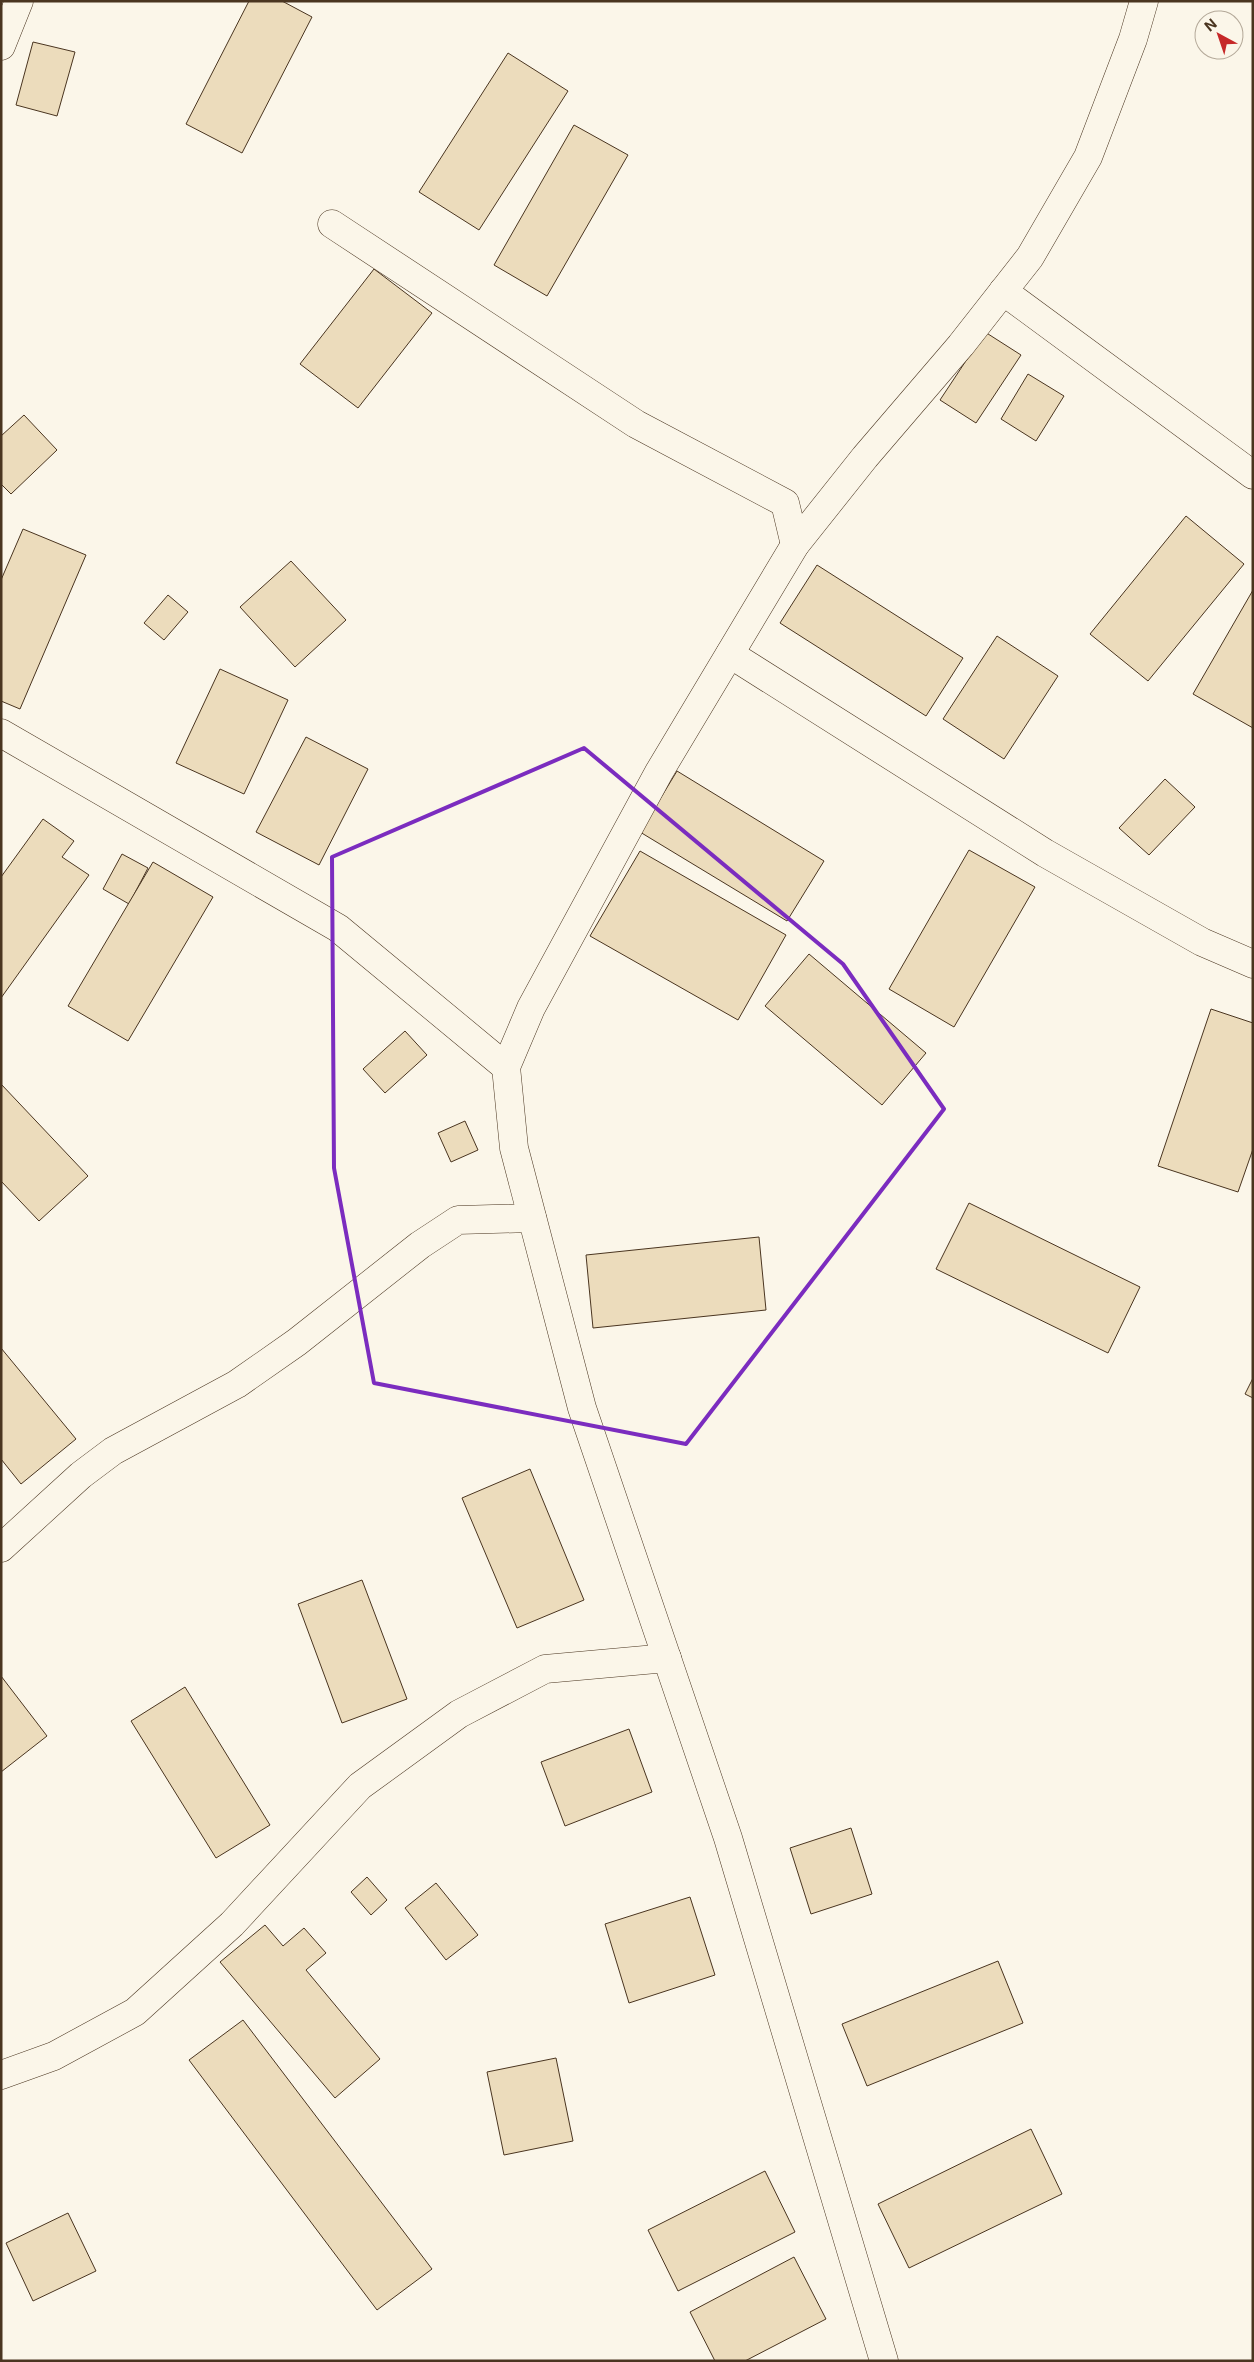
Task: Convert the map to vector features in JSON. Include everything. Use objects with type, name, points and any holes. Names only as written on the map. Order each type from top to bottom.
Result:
[{"type":"street","points":[[1,46],[19,1]]},
{"type":"street","points":[[884,2361],[728,1838],[582,1408],[514,1148],[506,1067],[531,1008],[659,772],[794,545],[1030,257],[1088,157],[1133,39],[1144,1]]},
{"type":"street","points":[[332,224],[636,424],[785,503],[794,545]]},
{"type":"street","points":[[1003,292],[1253,475]]},
{"type":"street","points":[[730,654],[1045,853],[1202,942],[1253,964]]},
{"type":"street","points":[[1,733],[338,928],[506,1067]]},
{"type":"street","points":[[1,1548],[81,1475],[113,1451],[237,1384],[297,1342],[420,1244],[458,1220],[532,1218]]},
{"type":"street","points":[[1,2075],[54,2056],[135,2012],[232,1924],[360,1786],[459,1714],[546,1669],[667,1658]]},
{"type":"highlighted area","points":[[584,748],[843,964],[944,1109],[686,1444],[374,1383],[334,1168],[332,857]]},
{"type":"building","points":[[249,1],[282,1],[312,17],[242,153],[186,124]]},
{"type":"building","points":[[33,42],[75,52],[57,116],[16,105]]},
{"type":"building","points":[[508,53],[568,91],[479,230],[419,192]]},
{"type":"building","points":[[574,125],[628,155],[547,296],[494,265]]},
{"type":"building","points":[[374,269],[432,313],[358,408],[300,364]]},
{"type":"building","points":[[985,332],[1021,355],[976,423],[940,400]]},
{"type":"building","points":[[1028,374],[1064,396],[1036,441],[1001,419]]},
{"type":"building","points":[[24,415],[57,450],[11,494],[1,484],[1,436]]},
{"type":"building","points":[[1186,516],[1244,564],[1148,681],[1090,634]]},
{"type":"building","points":[[23,529],[86,555],[20,709],[1,701],[1,580]]},
{"type":"building","points":[[291,561],[346,620],[295,667],[240,607]]},
{"type":"building","points":[[817,565],[963,658],[926,716],[780,623]]},
{"type":"building","points":[[1253,590],[1253,728],[1193,694]]},
{"type":"building","points":[[168,595],[188,612],[164,640],[144,623]]},
{"type":"building","points":[[997,636],[1058,676],[1004,759],[943,719]]},
{"type":"building","points":[[220,669],[288,700],[244,794],[176,763]]},
{"type":"building","points":[[306,737],[368,769],[319,865],[256,832]]},
{"type":"building","points":[[677,771],[824,861],[787,921],[640,832]]},
{"type":"building","points":[[1165,779],[1195,807],[1149,855],[1119,828]]},
{"type":"building","points":[[43,819],[74,841],[62,857],[89,875],[1,998],[1,877]]},
{"type":"building","points":[[969,850],[1035,887],[954,1027],[889,989]]},
{"type":"building","points":[[640,851],[786,935],[738,1020],[590,936]]},
{"type":"building","points":[[122,854],[148,868],[129,904],[103,889]]},
{"type":"building","points":[[153,862],[213,897],[128,1041],[68,1006]]},
{"type":"building","points":[[809,954],[926,1053],[882,1105],[765,1006]]},
{"type":"building","points":[[1211,1009],[1253,1023],[1253,1149],[1238,1192],[1158,1166]]},
{"type":"building","points":[[405,1031],[427,1055],[385,1093],[363,1069]]},
{"type":"building","points":[[1,1084],[88,1176],[39,1221],[1,1181]]},
{"type":"building","points":[[465,1121],[478,1150],[451,1162],[438,1133]]},
{"type":"building","points":[[969,1203],[1140,1287],[1108,1353],[936,1269]]},
{"type":"building","points":[[759,1237],[766,1310],[593,1328],[586,1255]]},
{"type":"building","points":[[1,1348],[76,1439],[21,1484],[1,1459]]},
{"type":"building","points":[[1253,1378],[1253,1398],[1245,1394]]},
{"type":"building","points":[[530,1469],[584,1600],[517,1628],[462,1498]]},
{"type":"building","points":[[362,1580],[407,1699],[342,1723],[298,1604]]},
{"type":"building","points":[[1,1676],[47,1736],[1,1772]]},
{"type":"building","points":[[185,1687],[270,1825],[216,1858],[131,1721]]},
{"type":"building","points":[[629,1729],[652,1792],[565,1826],[541,1762]]},
{"type":"building","points":[[851,1828],[872,1894],[811,1914],[790,1848]]},
{"type":"building","points":[[367,1877],[387,1900],[371,1915],[351,1892]]},
{"type":"building","points":[[436,1883],[478,1935],[446,1960],[405,1908]]},
{"type":"building","points":[[690,1897],[715,1975],[629,2003],[605,1924]]},
{"type":"building","points":[[265,1925],[283,1946],[304,1928],[326,1953],[306,1970],[380,2059],[335,2098],[220,1962]]},
{"type":"building","points":[[998,1961],[1023,2023],[867,2086],[842,2024]]},
{"type":"building","points":[[243,2020],[432,2269],[377,2310],[189,2060]]},
{"type":"building","points":[[556,2058],[573,2141],[504,2155],[487,2072]]},
{"type":"building","points":[[1031,2129],[1062,2194],[909,2268],[878,2204]]},
{"type":"building","points":[[765,2171],[795,2232],[678,2291],[648,2230]]},
{"type":"building","points":[[68,2213],[96,2271],[33,2301],[6,2243]]},
{"type":"building","points":[[794,2257],[826,2319],[745,2361],[715,2361],[690,2312]]}]
